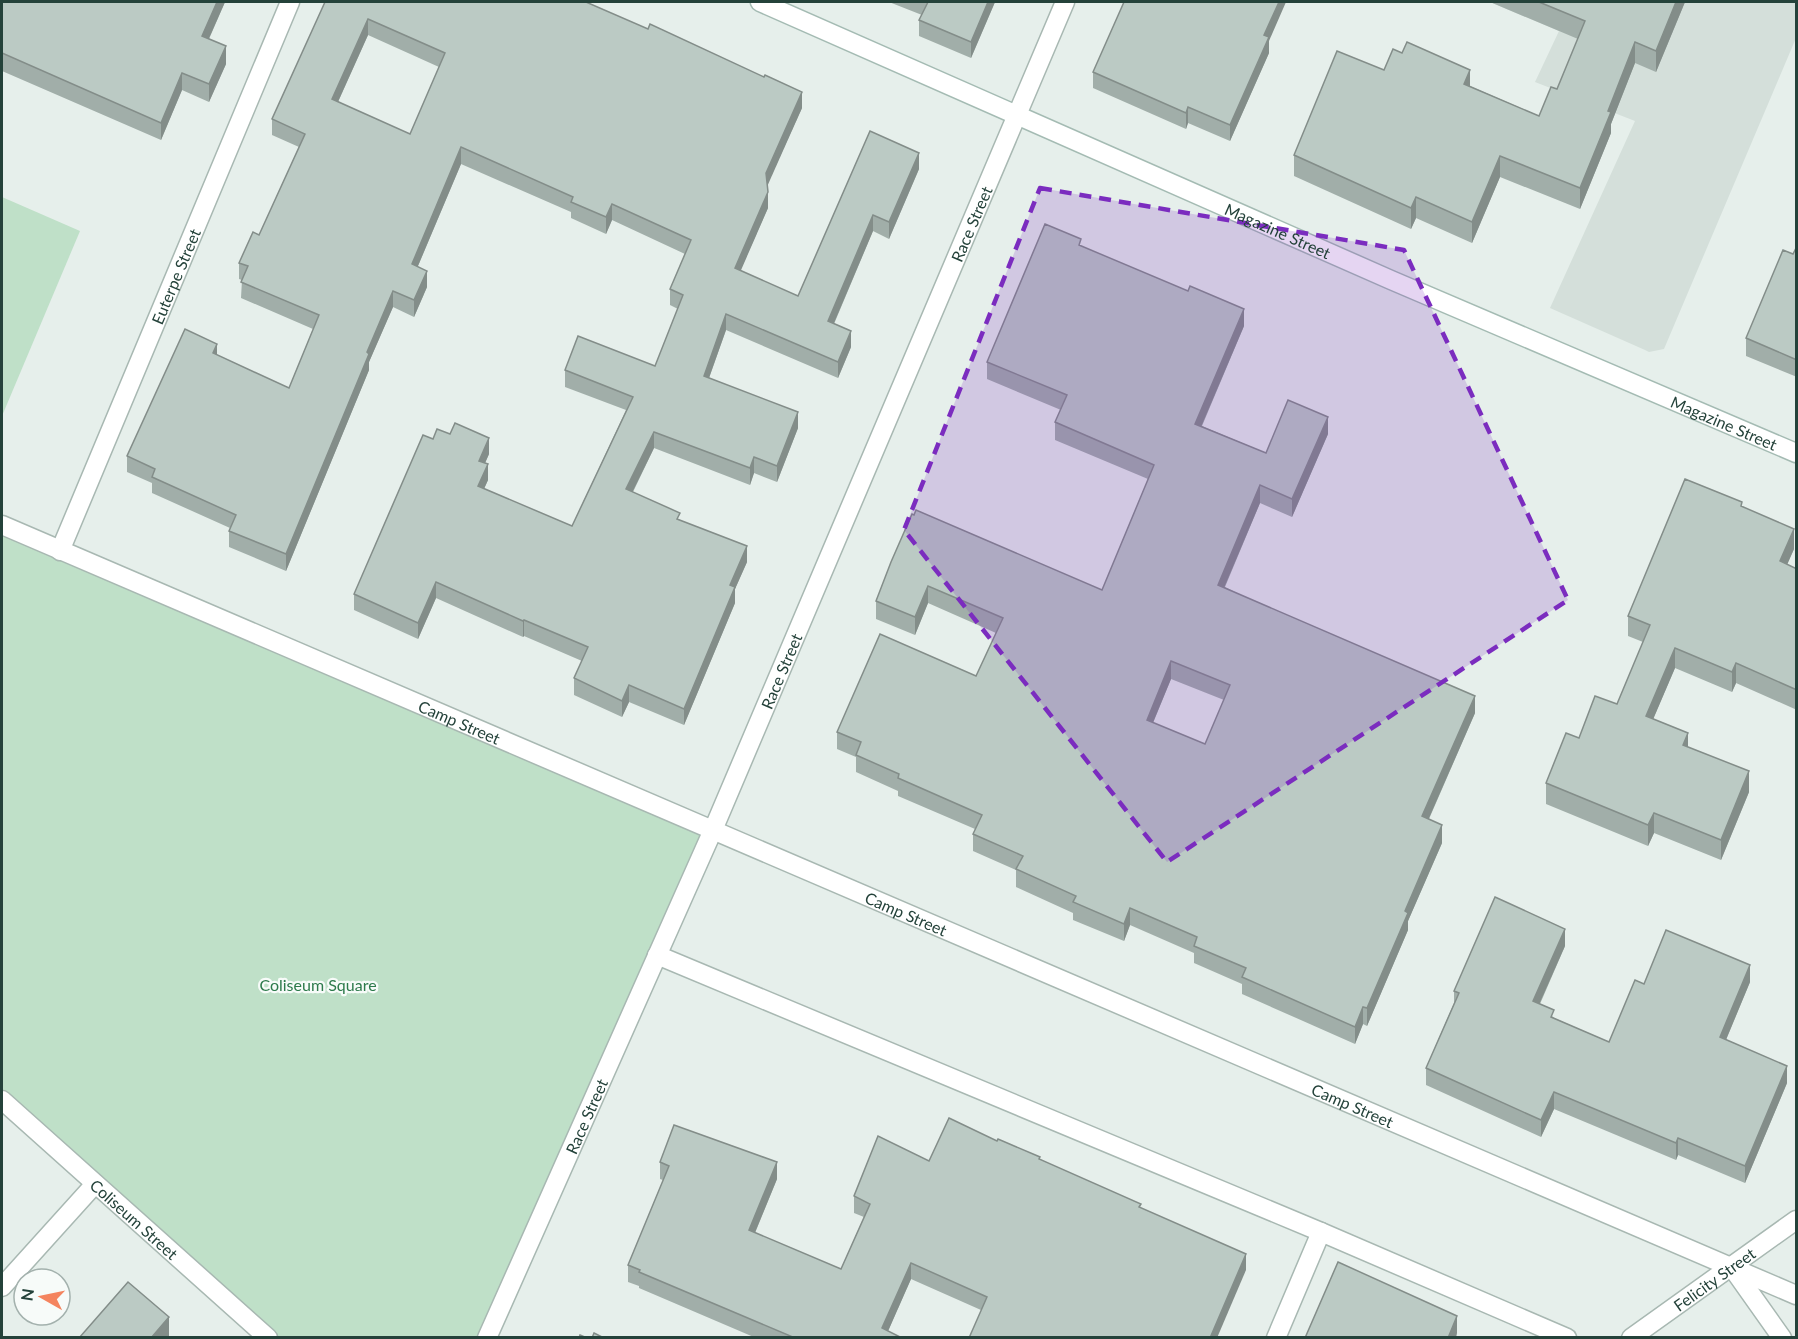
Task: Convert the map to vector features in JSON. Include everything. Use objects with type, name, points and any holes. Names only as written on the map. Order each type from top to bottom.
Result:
[{"type":"street","name":"Euterpe Street","points":[[60,551],[290,2]]},
{"type":"street","name":"Magazine Street","points":[[760,2],[1391,280],[1797,453]]},
{"type":"street","name":"Race Street","points":[[487,1338],[713,830],[1065,2]]},
{"type":"street","name":"Camp Street","points":[[2,525],[1797,1295]]},
{"type":"street","points":[[657,955],[1321,1232],[1568,1338]]},
{"type":"street","name":"Coliseum Street","points":[[2,1100],[268,1338]]},
{"type":"street","points":[[2,1287],[95,1184]]},
{"type":"street","name":"Felicity Street","points":[[1631,1338],[1797,1220]]},
{"type":"street","points":[[1276,1338],[1321,1232]]},
{"type":"street","points":[[1731,1266],[1782,1338]]},
{"type":"highlighted area","points":[[1040,188],[1404,250],[1568,600],[1167,862],[904,530]]},
{"type":"shaded area","points":[[1490,2],[1796,2],[1796,38],[1664,349],[1649,352],[1550,308],[1635,121],[1535,82],[1559,31]]},
{"type":"green space","points":[[2,197],[80,231],[2,416]]},
{"type":"green space","name":"Coliseum Square","points":[[2,525],[713,830],[487,1337],[268,1337],[2,1100]]},
{"type":"building","points":[[2,2],[217,2],[202,36],[226,46],[209,84],[182,73],[161,123],[2,53]]},
{"type":"building","points":[[325,2],[586,2],[648,29],[650,24],[764,77],[765,75],[802,92],[766,173],[768,192],[735,268],[798,296],[870,131],[919,153],[889,222],[873,215],[828,321],[851,331],[838,362],[726,314],[704,376],[798,412],[777,466],[754,457],[750,468],[654,432],[626,489],[680,513],[677,519],[747,546],[730,585],[735,587],[684,709],[629,685],[622,701],[574,678],[588,647],[436,582],[418,623],[354,594],[423,435],[433,439],[437,429],[450,434],[455,423],[489,438],[479,461],[488,464],[478,486],[572,526],[633,397],[565,370],[578,336],[655,366],[683,295],[670,289],[691,240],[612,204],[606,217],[571,202],[573,197],[461,147],[412,264],[427,271],[414,300],[393,291],[286,554],[229,531],[236,515],[152,477],[155,469],[127,456],[185,329],[217,344],[213,353],[289,388],[319,315],[241,282],[248,266],[239,263],[253,232],[259,235],[305,134],[272,119]],"holes":[[[368,19],[445,53],[410,134],[332,99]]]},
{"type":"building","points":[[928,2],[988,2],[971,42],[919,20]]},
{"type":"building","points":[[1124,2],[1279,2],[1264,35],[1269,37],[1230,125],[1188,107],[1186,113],[1093,72]]},
{"type":"building","points":[[1539,2],[1676,2],[1656,51],[1635,42],[1608,111],[1611,112],[1580,188],[1500,156],[1472,222],[1416,197],[1411,208],[1294,155],[1337,51],[1384,70],[1393,49],[1402,53],[1407,42],[1470,70],[1464,84],[1539,116],[1551,87],[1557,89],[1585,21]]},
{"type":"building","points":[[1045,224],[1081,239],[1079,245],[1188,291],[1190,286],[1244,309],[1195,424],[1266,453],[1288,400],[1328,417],[1292,499],[1260,485],[1218,585],[1475,696],[1422,816],[1442,825],[1405,911],[1408,913],[1367,1008],[1363,1007],[1355,1027],[1242,977],[1246,968],[1194,946],[1197,937],[1130,908],[1124,924],[1073,902],[1076,896],[1016,869],[1023,856],[973,834],[982,815],[898,778],[899,774],[856,755],[861,742],[837,732],[880,634],[976,676],[1003,618],[928,586],[915,617],[876,601],[912,514],[914,515],[916,510],[1102,590],[1154,465],[1055,422],[1067,395],[987,362]],"holes":[[[1171,661],[1230,685],[1205,744],[1147,720]]]},
{"type":"building","points":[[1797,246],[1797,360],[1746,338],[1783,250],[1793,254]]},
{"type":"building","points":[[1685,479],[1742,502],[1741,506],[1794,529],[1780,561],[1797,569],[1797,690],[1736,663],[1732,672],[1675,648],[1646,716],[1688,733],[1683,745],[1749,771],[1721,840],[1654,813],[1648,825],[1546,783],[1566,733],[1579,738],[1595,696],[1617,704],[1650,625],[1628,616]]},
{"type":"building","points":[[1495,897],[1565,929],[1533,1001],[1554,1010],[1551,1017],[1609,1042],[1635,980],[1644,984],[1666,930],[1750,965],[1720,1037],[1787,1066],[1745,1166],[1678,1138],[1676,1143],[1554,1092],[1541,1120],[1426,1068],[1459,993],[1454,991]]},
{"type":"building","points":[[949,1118],[997,1141],[998,1139],[1040,1157],[1039,1159],[1141,1204],[1139,1207],[1246,1254],[1210,1338],[969,1338],[987,1297],[911,1263],[882,1328],[902,1338],[795,1338],[639,1272],[640,1270],[628,1265],[669,1166],[660,1162],[674,1125],[777,1162],[749,1230],[841,1269],[870,1204],[854,1196],[878,1136],[929,1161]]},
{"type":"building","points":[[1338,1262],[1457,1316],[1448,1338],[1305,1338]]},
{"type":"building","points":[[128,1282],[169,1317],[151,1338],[79,1338]]},
{"type":"building","points":[[594,1333],[604,1338],[592,1338]]}]
